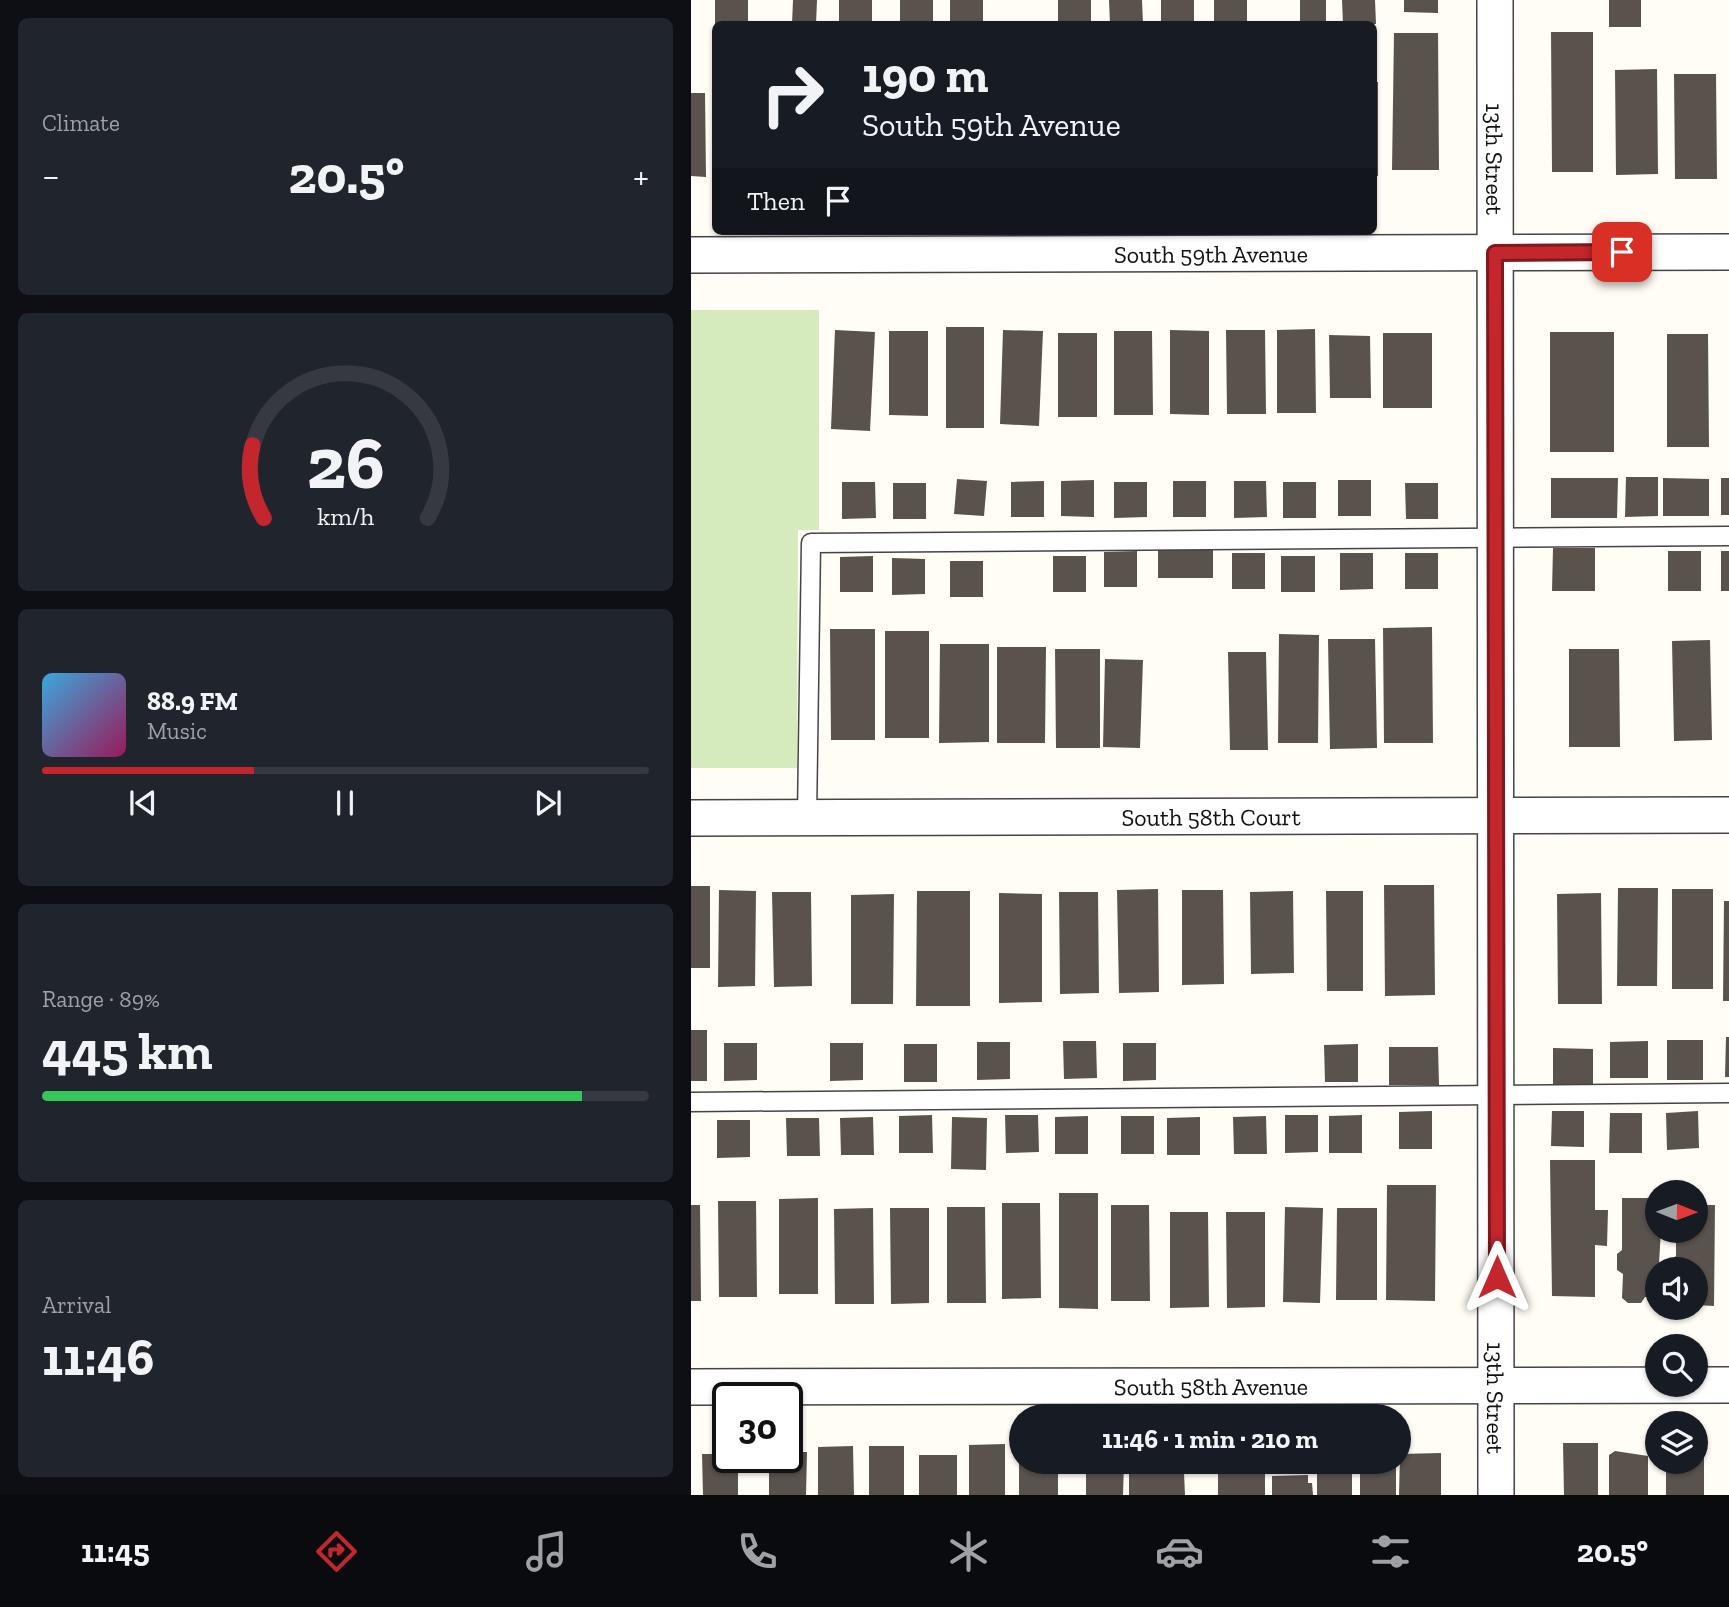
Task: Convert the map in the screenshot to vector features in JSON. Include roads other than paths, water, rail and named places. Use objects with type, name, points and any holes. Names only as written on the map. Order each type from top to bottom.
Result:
[{"type":"street","name":"13th Street","points":[[1495,0],[1496,1495]]},
{"type":"street","name":"South 59th Avenue","points":[[691,255],[1729,252]]},
{"type":"street","name":"South 58th Court","points":[[691,818],[1729,815]]},
{"type":"street","name":"South 58th Avenue","points":[[691,1387],[1729,1385]]},
{"type":"lane","points":[[807,818],[811,543],[1729,536]]},
{"type":"lane","points":[[691,1102],[1729,1093]]}]
